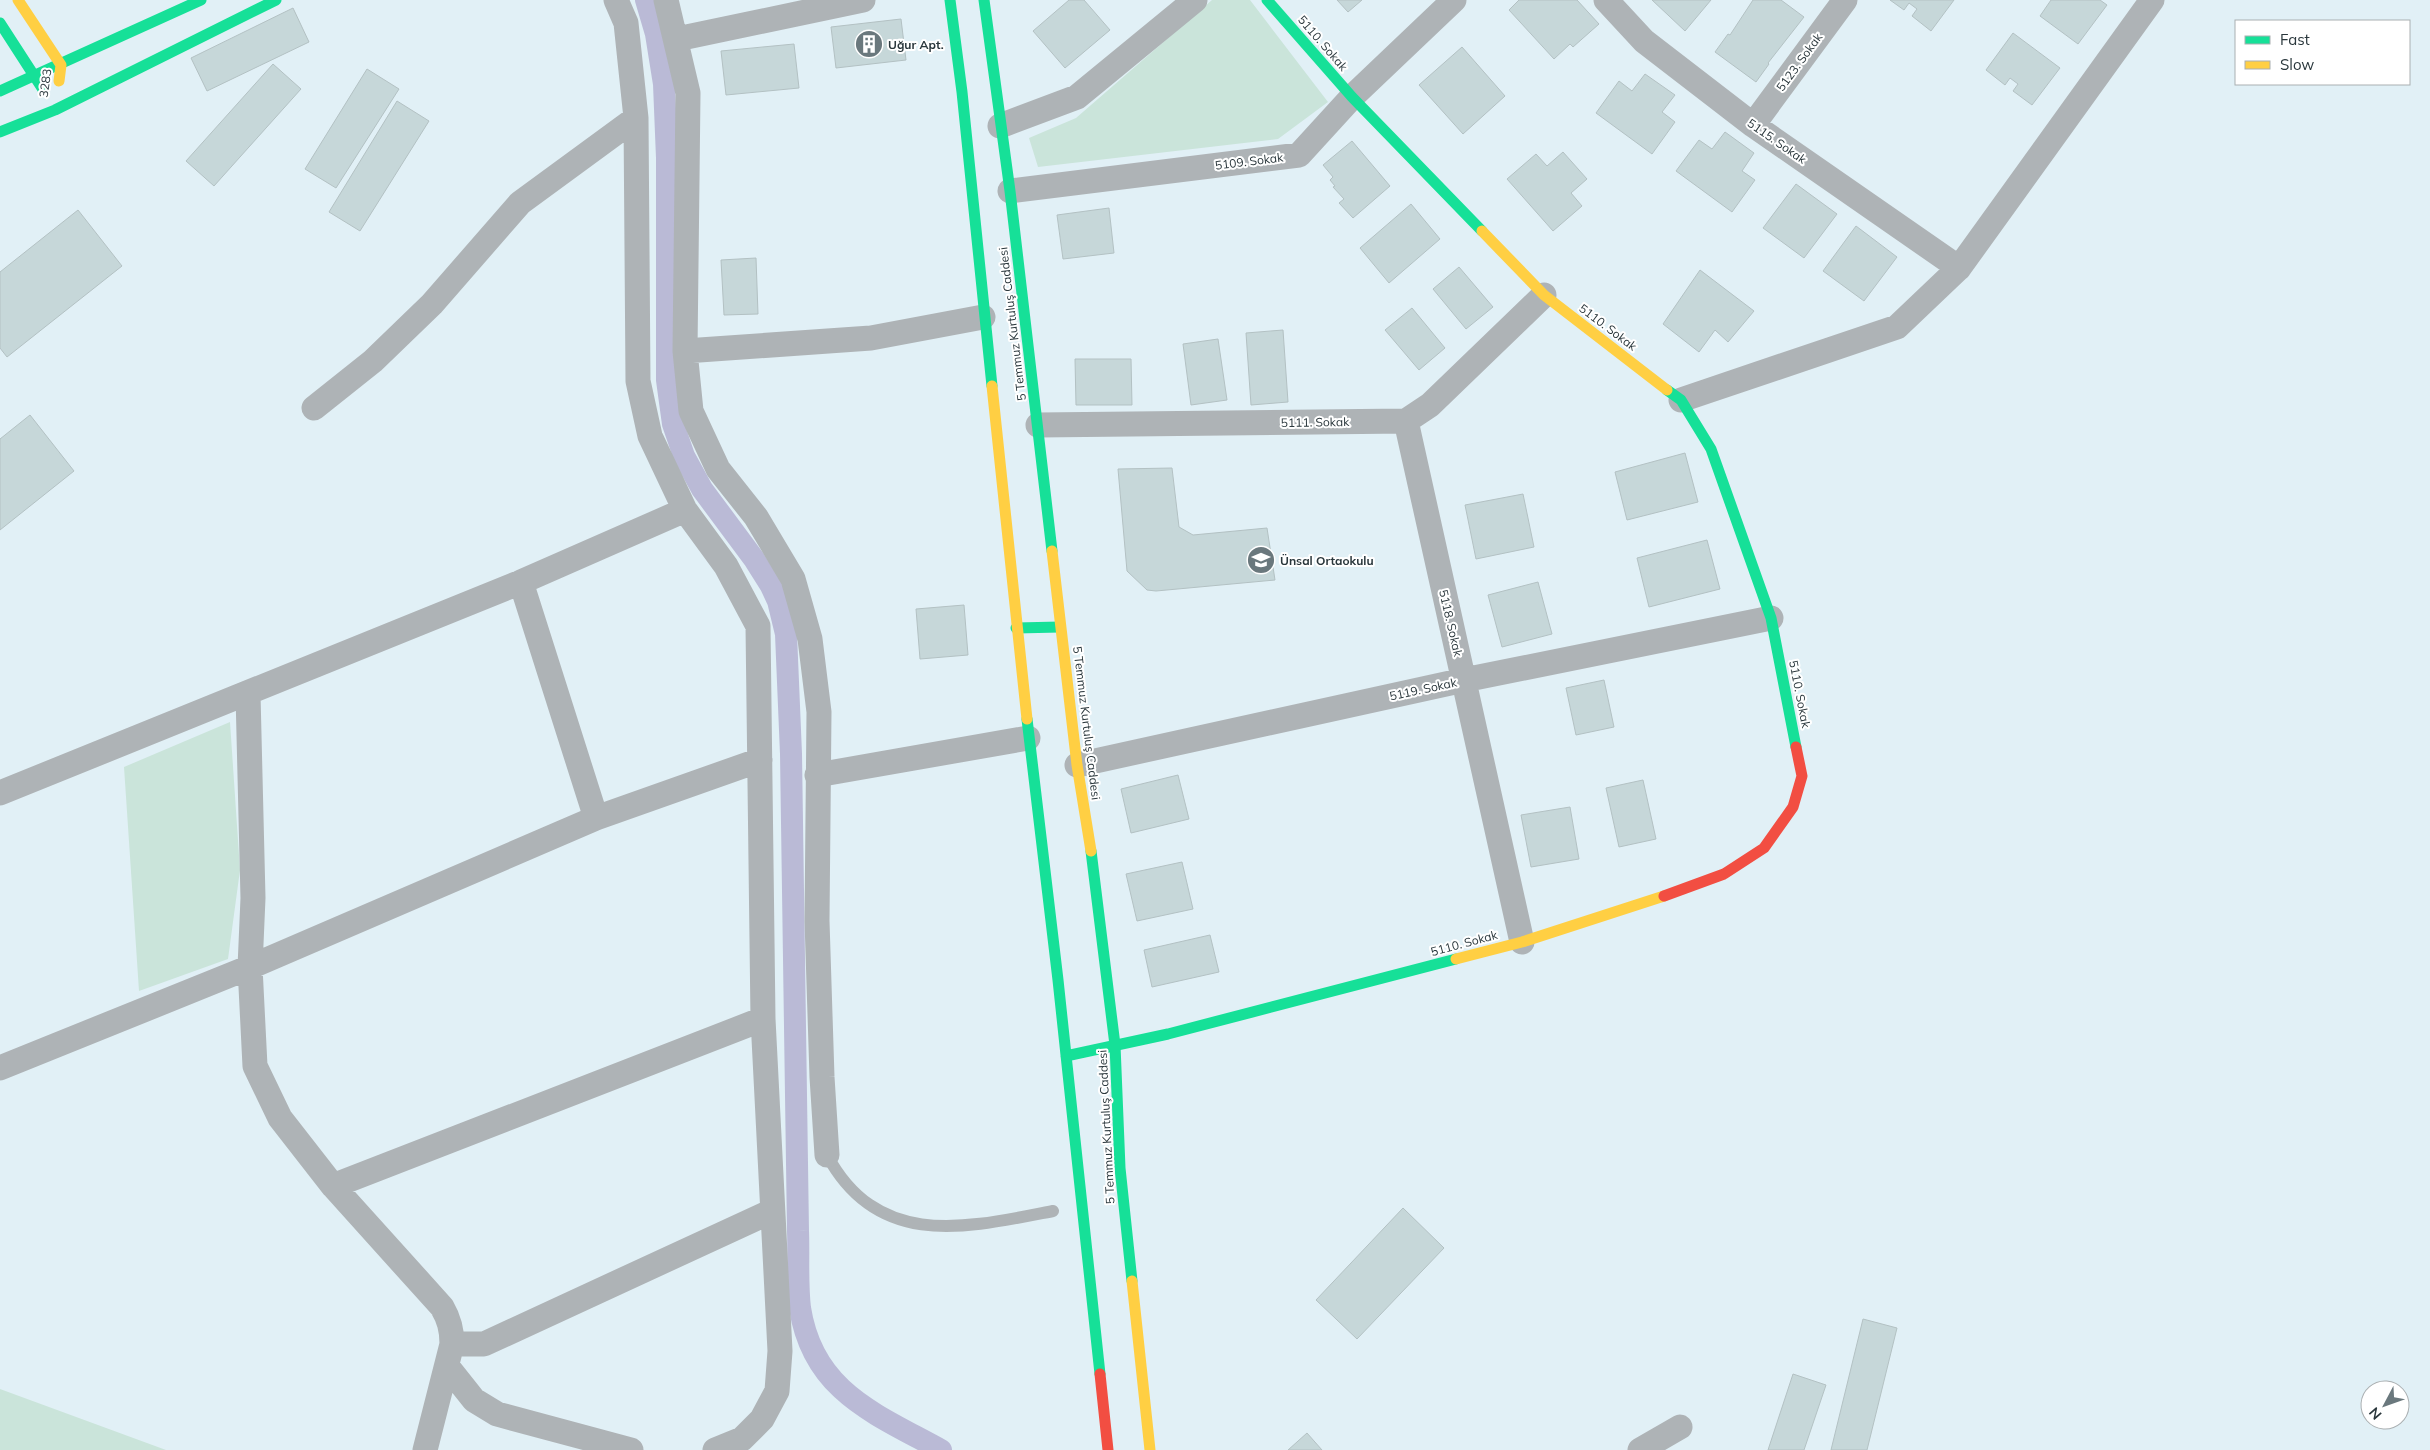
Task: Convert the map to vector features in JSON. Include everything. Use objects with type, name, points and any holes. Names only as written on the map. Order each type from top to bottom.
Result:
[{"type":"main road","name":"3283","points":[[18,0],[61,65],[55,110]]},
{"type":"main road","points":[[0,91],[201,0]]},
{"type":"main road","points":[[0,132],[55,110],[276,0]]},
{"type":"main road","name":"5 Temmuz Kurtuluş Caddesi","points":[[950,0],[963,101],[983,318],[1016,628],[1066,1056],[1108,1450]]},
{"type":"main road","name":"5 Temmuz Kurtuluş Caddesi","points":[[984,0],[1010,190],[1077,765],[1089,838],[1115,1045],[1120,1168],[1150,1450]]},
{"type":"main road","name":"5110. Sokak","points":[[1066,1056],[1168,1034],[1522,942],[1657,899],[1724,874],[1764,848],[1793,806],[1802,776],[1771,618],[1711,450],[1681,400],[1544,296],[1352,97],[1267,0]]},
{"type":"main road","name":"3283","points":[[0,23],[55,110]]},
{"type":"main road","points":[[1016,628],[1060,627]]},
{"type":"street","points":[[616,0],[626,23],[636,118],[638,381],[650,436],[685,510],[726,566],[758,626],[763,1019],[780,1351],[777,1391],[762,1418],[742,1439],[715,1450]]},
{"type":"street","points":[[666,0],[677,39],[688,93],[685,351],[691,411],[718,469],[756,517],[793,579],[812,648],[819,712],[816,775],[818,950],[822,1077],[827,1155]]},
{"type":"street","points":[[677,39],[863,0]]},
{"type":"street","points":[[1000,126],[1077,97],[1194,0]]},
{"type":"street","name":"5109. Sokak","points":[[1010,190],[1300,155],[1352,97],[1454,0]]},
{"type":"street","name":"5115. Sokak","points":[[1606,0],[1644,41],[1753,125],[1959,268]]},
{"type":"street","name":"5123. Sokak","points":[[1753,125],[1845,0]]},
{"type":"street","points":[[1681,400],[1897,327],[1959,268],[2152,0]]},
{"type":"street","points":[[314,408],[373,361],[432,304],[520,203],[636,118]]},
{"type":"street","points":[[1406,421],[1430,405],[1544,296]]},
{"type":"street","points":[[685,351],[871,338],[983,318]]},
{"type":"street","name":"5111. Sokak","points":[[1038,425],[1406,421]]},
{"type":"street","name":"5118. Sokak","points":[[1406,421],[1522,942]]},
{"type":"street","points":[[0,793],[521,582],[685,510]]},
{"type":"street","points":[[521,582],[596,818]]},
{"type":"street","name":"5119. Sokak","points":[[1077,765],[1464,680],[1771,618]]},
{"type":"street","points":[[248,694],[253,898],[250,967],[255,1066],[280,1118],[333,1186],[442,1307],[448,1317],[449,1355],[425,1450]]},
{"type":"street","points":[[816,775],[1028,738]]},
{"type":"street","points":[[0,1068],[250,967],[596,818],[760,760]]},
{"type":"street","points":[[333,1186],[763,1019]]},
{"type":"street","points":[[449,1355],[484,1344],[772,1211]]},
{"type":"street","points":[[449,1355],[474,1400],[497,1414],[631,1450]]},
{"type":"street","points":[[1640,1450],[1680,1427]]},
{"type":"lane","points":[[827,1155],[841,1178],[864,1202],[904,1220],[942,1227],[964,1227],[1054,1211]]},
{"type":"green space","points":[[1212,0],[1250,0],[1328,102],[1278,139],[1038,167],[1029,138],[1076,118]]},
{"type":"green space","points":[[230,722],[240,870],[228,959],[139,991],[124,767]]},
{"type":"green space","points":[[0,1389],[166,1450],[0,1450]]},
{"type":"building","points":[[1069,0],[1084,0],[1110,30],[1065,68],[1033,31]]},
{"type":"building","points":[[1337,0],[1362,0],[1348,12]]},
{"type":"building","points":[[1519,0],[1577,0],[1599,24],[1573,47],[1570,44],[1554,59],[1509,10]]},
{"type":"building","points":[[1652,0],[1711,0],[1685,31]]},
{"type":"building","points":[[1753,0],[1781,0],[1804,17],[1768,63],[1756,82],[1715,52],[1728,34],[1730,35]]},
{"type":"building","points":[[1890,0],[1954,0],[1931,31],[1912,16],[1917,9],[1909,3],[1904,10]]},
{"type":"building","points":[[2051,0],[2100,0],[2107,5],[2078,44],[2040,16]]},
{"type":"building","points":[[293,8],[309,42],[207,91],[191,58]]},
{"type":"building","name":"Uğur Apt.","points":[[901,19],[906,60],[836,68],[831,27]]},
{"type":"building","points":[[2013,33],[2060,68],[2032,105],[2013,91],[2018,84],[2010,78],[2005,85],[1986,70]]},
{"type":"building","points":[[794,44],[799,88],[726,95],[721,51]]},
{"type":"building","points":[[1462,47],[1505,96],[1463,134],[1419,85]]},
{"type":"building","points":[[273,64],[301,89],[214,186],[186,161]]},
{"type":"building","points":[[367,69],[399,89],[336,188],[305,169]]},
{"type":"building","points":[[1645,74],[1675,95],[1662,112],[1675,122],[1652,154],[1596,113],[1619,81],[1632,91]]},
{"type":"building","points":[[397,101],[429,121],[360,231],[329,212]]},
{"type":"building","points":[[1725,132],[1754,153],[1742,171],[1755,180],[1732,212],[1676,171],[1699,140],[1712,149]]},
{"type":"building","points":[[1352,141],[1390,186],[1353,218],[1339,203],[1344,199],[1333,187],[1335,186],[1330,180],[1333,177],[1323,165]]},
{"type":"building","points":[[1563,152],[1587,179],[1571,193],[1582,206],[1553,231],[1507,179],[1536,154],[1547,166]]},
{"type":"building","points":[[1796,184],[1837,214],[1804,258],[1763,228]]},
{"type":"building","points":[[1411,204],[1440,239],[1389,283],[1360,248]]},
{"type":"building","points":[[1109,208],[1114,253],[1063,259],[1057,215]]},
{"type":"building","points":[[78,210],[122,266],[7,357],[0,348],[0,272]]},
{"type":"building","points":[[1856,226],[1897,257],[1864,301],[1823,271]]},
{"type":"building","points":[[756,258],[758,314],[724,315],[721,260]]},
{"type":"building","points":[[1459,267],[1493,307],[1466,329],[1433,289]]},
{"type":"building","points":[[1700,270],[1754,311],[1728,342],[1715,330],[1699,352],[1663,324]]},
{"type":"building","points":[[1412,308],[1445,348],[1419,370],[1385,330]]},
{"type":"building","points":[[1283,330],[1288,402],[1251,405],[1246,333]]},
{"type":"building","points":[[1218,339],[1227,400],[1191,405],[1183,344]]},
{"type":"building","points":[[1075,359],[1131,359],[1132,405],[1076,405]]},
{"type":"building","points":[[30,415],[74,471],[0,530],[0,439]]},
{"type":"building","points":[[1685,453],[1698,502],[1627,520],[1615,472]]},
{"type":"building","points":[[1172,468],[1179,527],[1193,535],[1267,528],[1275,580],[1156,591],[1147,590],[1127,571],[1118,469]]},
{"type":"building","points":[[1523,494],[1534,547],[1476,559],[1465,505]]},
{"type":"building","points":[[1707,540],[1720,589],[1649,607],[1637,558]]},
{"type":"building","points":[[1538,582],[1552,634],[1502,647],[1488,595]]},
{"type":"building","points":[[964,605],[968,655],[920,659],[916,609]]},
{"type":"building","points":[[1604,680],[1614,727],[1576,735],[1566,688]]},
{"type":"building","points":[[1178,775],[1189,819],[1131,833],[1121,789]]},
{"type":"building","points":[[1643,780],[1656,839],[1619,847],[1606,788]]},
{"type":"building","points":[[1570,807],[1579,859],[1531,867],[1521,815]]},
{"type":"building","points":[[1182,862],[1193,909],[1137,921],[1126,874]]},
{"type":"building","points":[[1210,935],[1219,972],[1152,987],[1144,950]]},
{"type":"building","points":[[1403,1208],[1444,1248],[1357,1339],[1316,1300]]},
{"type":"building","points":[[1863,1319],[1897,1328],[1867,1450],[1831,1450]]},
{"type":"building","points":[[1793,1374],[1826,1385],[1804,1450],[1768,1450]]},
{"type":"building","points":[[1307,1433],[1322,1450],[1288,1450]]},
{"type":"waterway","points":[[646,0],[656,34],[664,84],[667,158],[667,380],[673,424],[684,456],[702,489],[754,559],[771,586],[778,601],[786,634],[791,754],[798,1279],[800,1308],[807,1337],[818,1361],[833,1380],[851,1397],[871,1411],[941,1450]]},
{"type":"traffic: fast","points":[[0,91],[201,0]]},
{"type":"traffic: fast","points":[[0,132],[55,110],[276,0]]},
{"type":"traffic: fast","points":[[950,0],[962,92],[992,386]]},
{"type":"traffic: fast","points":[[984,0],[1010,191],[1052,551]]},
{"type":"traffic: fast","points":[[1267,0],[1352,97],[1482,231]]},
{"type":"traffic: fast","points":[[0,23],[44,91]]},
{"type":"traffic: fast","points":[[1667,390],[1681,400],[1711,449],[1771,618],[1796,747]]},
{"type":"traffic: fast","points":[[1016,628],[1060,627]]},
{"type":"traffic: fast","points":[[1027,719],[1058,980],[1100,1374]]},
{"type":"traffic: fast","points":[[1091,851],[1115,1045],[1120,1168],[1132,1281]]},
{"type":"traffic: fast","points":[[1066,1056],[1168,1034],[1456,959]]},
{"type":"traffic: slow","points":[[18,0],[61,65],[59,81]]},
{"type":"traffic: slow","points":[[1482,231],[1544,295],[1667,390]]},
{"type":"traffic: slow","points":[[992,386],[1027,719]]},
{"type":"traffic: slow","points":[[1052,551],[1077,765],[1091,851]]},
{"type":"traffic: slow","points":[[1456,959],[1522,942],[1664,896]]},
{"type":"traffic: slow","points":[[1132,1281],[1150,1450]]},
{"type":"traffic: jam","points":[[1664,896],[1724,874],[1764,848],[1793,807],[1802,776],[1796,747]]},
{"type":"traffic: jam","points":[[1100,1374],[1108,1450]]},
{"type":"place","name":"Uğur Apt.","points":[[869,44]]},
{"type":"place","name":"Ünsal Ortaokulu","points":[[1261,560]]}]
